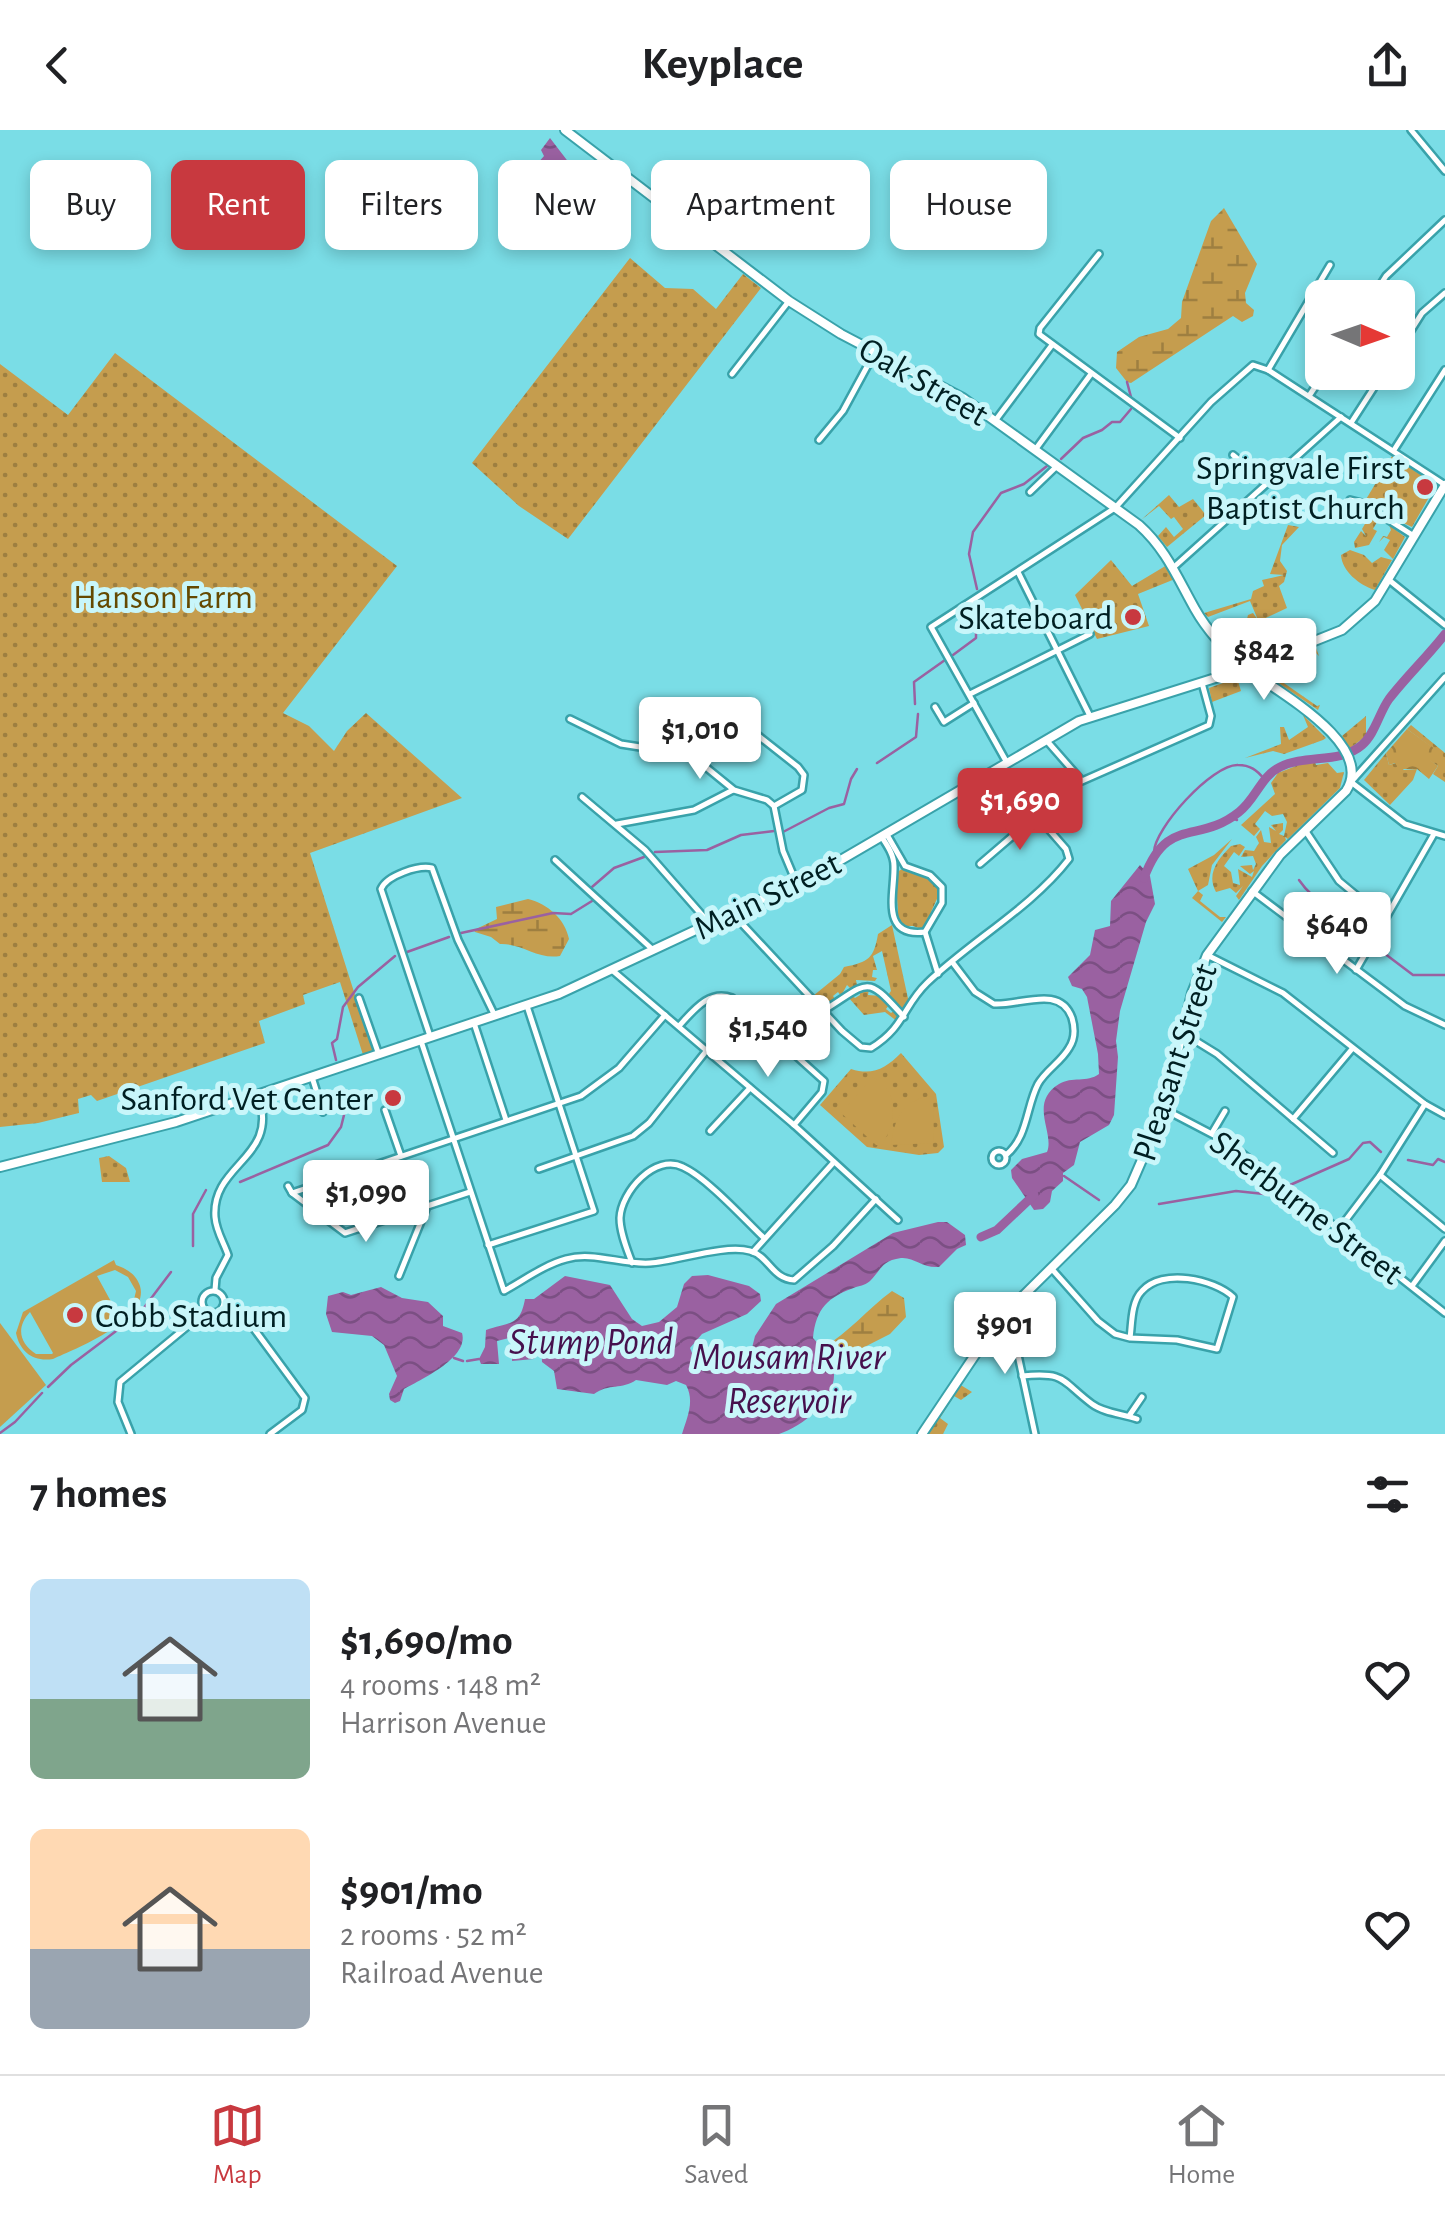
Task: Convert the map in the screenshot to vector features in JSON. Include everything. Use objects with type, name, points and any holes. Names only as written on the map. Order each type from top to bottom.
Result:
[{"type":"main road","name":"Oak Street","points":[[565,130],[789,302],[946,388],[1153,538],[1174,567],[1197,613],[1225,648],[1316,717],[1338,741],[1349,765],[1351,782]]},
{"type":"main road","name":"Main Street","points":[[0,1167],[141,1132],[527,1006],[796,883],[1090,716],[1247,668],[1349,626],[1389,580],[1445,485]]},
{"type":"main road","points":[[1216,678],[1227,668],[1225,648]]},
{"type":"main road","points":[[1267,660],[1266,675],[1275,688]]},
{"type":"main road","name":"Pleasant Street","points":[[922,1434],[968,1361],[1050,1268],[1126,1193],[1148,1152],[1164,1108],[1192,993],[1207,955],[1280,856],[1351,782]]},
{"type":"street","points":[[1411,130],[1445,170]]},
{"type":"street","points":[[1383,280],[1445,220]]},
{"type":"street","points":[[1099,254],[1039,332],[1180,438]]},
{"type":"street","points":[[1268,370],[1330,265]]},
{"type":"street","points":[[1415,324],[1445,292]]},
{"type":"street","points":[[732,374],[789,302]]},
{"type":"street","points":[[995,421],[1052,345]]},
{"type":"street","points":[[819,440],[843,411],[875,352]]},
{"type":"street","points":[[1006,761],[932,627],[1116,508],[1215,398],[1253,366],[1268,370],[1445,485]]},
{"type":"street","points":[[1394,450],[1445,370]]},
{"type":"street","points":[[1035,450],[1091,374]]},
{"type":"street","points":[[1309,396],[1313,390]]},
{"type":"street","points":[[1352,423],[1373,390]]},
{"type":"street","points":[[1174,567],[1341,417]]},
{"type":"street","points":[[1233,455],[1267,483]]},
{"type":"street","points":[[1030,492],[1057,466]]},
{"type":"street","points":[[1350,500],[1362,502],[1414,536]]},
{"type":"street","points":[[1018,572],[1090,716]]},
{"type":"street","points":[[1389,580],[1445,625]]},
{"type":"street","points":[[970,694],[1090,634]]},
{"type":"street","points":[[1445,678],[1351,782],[1395,818],[1445,836]]},
{"type":"street","points":[[1046,739],[1082,781],[1211,723],[1202,683]]},
{"type":"street","points":[[935,707],[944,722],[974,703]]},
{"type":"street","points":[[570,718],[621,744],[691,755],[734,790],[758,796],[774,806],[780,843],[796,883]]},
{"type":"street","points":[[746,726],[804,775],[802,790],[774,806]]},
{"type":"street","points":[[732,913],[822,1011],[861,1047],[876,1045],[938,974],[1026,900],[1070,856],[996,768]]},
{"type":"street","points":[[618,824],[694,810],[734,790]]},
{"type":"street","points":[[582,798],[618,824],[654,859],[710,923]]},
{"type":"street","points":[[980,864],[1062,802]]},
{"type":"street","points":[[1305,830],[1339,881],[1386,919]]},
{"type":"street","points":[[1356,970],[1434,834]]},
{"type":"street","points":[[884,835],[905,866],[930,875],[943,892],[936,916],[925,932]]},
{"type":"street","points":[[884,835],[892,854],[890,895],[898,927],[905,932],[925,932]]},
{"type":"street","points":[[554,860],[653,950]]},
{"type":"street","points":[[431,1038],[382,891],[382,884],[430,865],[458,940],[495,1016]]},
{"type":"street","points":[[894,871],[905,866]]},
{"type":"street","points":[[1252,891],[1416,1013],[1445,1025]]},
{"type":"street","points":[[925,932],[938,974]]},
{"type":"street","points":[[1207,955],[1283,994],[1425,1104],[1445,1115]]},
{"type":"street","points":[[953,963],[988,1002],[1000,1005],[1050,998],[1071,1014],[1073,1042],[1039,1082],[1018,1142],[1006,1154]]},
{"type":"street","points":[[612,970],[794,1125],[898,1220]]},
{"type":"street","points":[[822,1011],[870,985],[881,990],[904,1017]]},
{"type":"street","points":[[679,1026],[708,999],[722,994],[732,998],[824,1081],[822,1092],[794,1125]]},
{"type":"street","points":[[359,998],[378,1055]]},
{"type":"street","points":[[488,1245],[594,1211],[527,1006]]},
{"type":"street","points":[[292,1193],[588,1092],[619,1068],[665,1015]]},
{"type":"street","points":[[474,1024],[507,1121]]},
{"type":"street","points":[[1184,1033],[1217,1054],[1333,1153]]},
{"type":"street","points":[[421,1041],[504,1291],[568,1258],[587,1256],[632,1263],[753,1252],[780,1276],[797,1278],[876,1199]]},
{"type":"street","points":[[1293,1120],[1353,1048]]},
{"type":"street","points":[[539,1169],[641,1131],[707,1050]]},
{"type":"street","points":[[312,1077],[323,1112]]},
{"type":"street","points":[[710,1131],[750,1088]]},
{"type":"street","points":[[215,1290],[216,1278],[228,1256],[216,1225],[217,1196],[264,1130],[265,1115],[258,1095]]},
{"type":"street","points":[[1340,1229],[1425,1104]]},
{"type":"street","name":"Sherburne Street","points":[[1164,1108],[1212,1133],[1445,1313]]},
{"type":"street","points":[[385,1110],[400,1156]]},
{"type":"street","points":[[1212,1133],[1224,1111]]},
{"type":"street","points":[[753,1252],[834,1162]]},
{"type":"street","points":[[632,1263],[621,1228],[623,1204],[650,1172],[670,1164],[689,1170],[764,1238]]},
{"type":"street","points":[[345,1175],[363,1228]]},
{"type":"street","points":[[1380,1175],[1445,1229]]},
{"type":"street","points":[[288,1186],[341,1232],[470,1192]]},
{"type":"street","points":[[399,1276],[426,1207]]},
{"type":"street","points":[[1412,1286],[1445,1241]]},
{"type":"street","points":[[1050,1268],[1098,1322],[1115,1334],[1130,1338],[1177,1340],[1218,1348],[1232,1295],[1194,1280],[1154,1282],[1137,1299],[1130,1338]]},
{"type":"street","points":[[210,1313],[201,1300],[206,1292],[215,1290],[222,1295],[223,1307]]},
{"type":"street","points":[[131,1434],[118,1402],[120,1382],[189,1325],[223,1307]]},
{"type":"street","points":[[223,1307],[248,1322],[305,1398],[302,1410],[270,1434]]},
{"type":"street","points":[[1009,1313],[1035,1434]]},
{"type":"street","points":[[1022,1376],[1059,1376],[1095,1406],[1138,1419]]},
{"type":"street","points":[[1129,1416],[1142,1397]]},
{"type":"green space","points":[[1224,208],[1257,264],[1245,293],[1253,316],[1242,322],[1233,316],[1127,382],[1116,368],[1117,352],[1139,337],[1168,329],[1181,318],[1182,302],[1211,221]]},
{"type":"green space","points":[[630,258],[665,288],[693,289],[716,309],[743,274],[761,288],[568,539],[519,506],[472,463]]},
{"type":"green space","name":"Hanson Farm","points":[[115,353],[397,566],[283,713],[309,726],[334,751],[366,713],[462,798],[310,853],[374,1055],[364,1058],[340,982],[303,995],[305,1004],[259,1021],[265,1043],[97,1101],[91,1095],[78,1099],[79,1113],[0,1127],[0,364],[68,415]]},
{"type":"green space","points":[[1392,456],[1436,485],[1412,527],[1365,501]]},
{"type":"green space","points":[[1169,495],[1179,507],[1193,499],[1206,515],[1167,547],[1158,536],[1166,527],[1174,537],[1183,529],[1174,517],[1171,519],[1159,506],[1141,520]]},
{"type":"green space","points":[[1375,515],[1382,523],[1377,522],[1369,545],[1355,548],[1361,531],[1366,536],[1362,529],[1369,517]]},
{"type":"green space","points":[[1288,525],[1299,527],[1282,545],[1280,561],[1287,571],[1279,586],[1287,608],[1253,624],[1259,636],[1282,626],[1294,641],[1264,653],[1226,621],[1219,626],[1227,618],[1246,623],[1253,613],[1258,620],[1250,601],[1208,617],[1204,613],[1251,599],[1253,591],[1264,586],[1262,580],[1284,575],[1270,574]]},
{"type":"green space","points":[[1389,525],[1405,537],[1393,559],[1384,550],[1390,540],[1384,537],[1379,542],[1383,536],[1387,537]]},
{"type":"green space","points":[[1350,550],[1372,563],[1381,557],[1392,560],[1375,590],[1357,581],[1344,567],[1341,555]]},
{"type":"green space","points":[[1111,560],[1132,586],[1167,565],[1175,579],[1138,594],[1149,626],[1097,639],[1075,595]]},
{"type":"green space","points":[[1316,648],[1319,656],[1316,653],[1284,666],[1286,673],[1281,681],[1320,705],[1318,710],[1269,672],[1274,664]]},
{"type":"green space","points":[[1237,678],[1241,691],[1212,702],[1209,688]]},
{"type":"green space","points":[[1303,715],[1326,738],[1284,754],[1273,751],[1245,758],[1281,744],[1280,727],[1284,727],[1289,740],[1308,727]]},
{"type":"green space","points":[[1366,716],[1366,736],[1349,749],[1342,736]]},
{"type":"green space","points":[[1411,725],[1445,753],[1445,782],[1433,774],[1438,766],[1429,760],[1434,749],[1407,729]]},
{"type":"green space","points":[[1407,729],[1435,749],[1430,760],[1438,766],[1429,779],[1417,769],[1389,765],[1386,753]]},
{"type":"green space","points":[[1386,753],[1389,765],[1417,769],[1413,780],[1390,805],[1364,780]]},
{"type":"green space","points":[[1314,759],[1316,765],[1328,763],[1337,773],[1344,772],[1340,788],[1288,839],[1285,837],[1239,900],[1236,896],[1243,886],[1236,893],[1230,888],[1216,892],[1213,873],[1231,846],[1245,847],[1239,856],[1234,852],[1224,866],[1231,872],[1233,883],[1240,885],[1238,869],[1252,877],[1254,871],[1250,874],[1240,866],[1252,865],[1253,870],[1256,864],[1253,856],[1241,857],[1245,850],[1254,851],[1261,830],[1264,842],[1271,843],[1269,827],[1276,831],[1271,825],[1283,823],[1279,834],[1284,836],[1287,822],[1283,814],[1272,816],[1265,811],[1255,824],[1260,829],[1254,836],[1241,825],[1275,794],[1271,783],[1278,773]]},
{"type":"green space","points":[[1232,839],[1212,865],[1208,885],[1198,891],[1188,869],[1214,855]]},
{"type":"green space","points":[[904,868],[934,879],[941,890],[931,912],[935,915],[924,930],[900,926],[895,913],[895,873]]},
{"type":"green space","points":[[1198,891],[1203,895],[1200,901],[1220,917],[1226,917],[1222,922],[1192,898]]},
{"type":"green space","points":[[528,899],[549,909],[564,925],[569,939],[560,956],[544,956],[500,944],[475,932],[497,919],[496,907]]},
{"type":"green space","points":[[892,925],[909,1003],[905,1011],[888,995],[891,991],[882,951],[873,956],[875,981],[856,980],[857,985],[851,989],[847,985],[841,996],[838,992],[833,996],[835,999],[821,1005],[813,996],[844,967],[869,958],[878,934]]},
{"type":"green space","points":[[869,989],[868,995],[882,996],[889,1005],[886,1009],[891,1013],[895,1010],[900,1017],[898,1022],[885,1012],[864,1015],[848,997],[855,998],[860,995],[859,990]]},
{"type":"green space","points":[[901,1053],[936,1094],[944,1147],[938,1153],[919,1155],[867,1147],[820,1105],[851,1069],[879,1069]]},
{"type":"green space","points":[[873,1077],[888,1090],[893,1108],[882,1145],[876,1145],[841,1113]]},
{"type":"green space","points":[[933,1096],[934,1143],[891,1145],[902,1111],[915,1101]]},
{"type":"green space","points":[[109,1156],[126,1168],[130,1182],[102,1182],[99,1158]]},
{"type":"green space","name":"Cobb Stadium","points":[[114,1260],[134,1275],[140,1286],[140,1298],[123,1321],[53,1359],[34,1357],[21,1346],[16,1333],[23,1312]],"holes":[[[115,1270],[128,1277],[136,1291],[132,1308],[120,1318],[97,1276]],[[30,1312],[53,1353],[52,1354],[36,1354],[23,1340],[21,1329]]]},
{"type":"green space","points":[[892,1291],[904,1298],[906,1317],[890,1334],[831,1364],[822,1348]]},
{"type":"green space","points":[[0,1323],[46,1385],[0,1427]]},
{"type":"green space","points":[[959,1384],[972,1392],[961,1400],[954,1396],[940,1418],[948,1424],[943,1434],[928,1434]]},
{"type":"water","points":[[550,138],[567,160],[540,160],[544,156],[541,150]]},
{"type":"water","points":[[1140,865],[1150,876],[1155,904],[1120,1011],[1114,1115],[1109,1125],[1080,1142],[1074,1165],[1063,1173],[1063,1181],[1052,1191],[1050,1202],[1043,1209],[1034,1210],[1012,1178],[1011,1170],[1022,1159],[1047,1152],[1044,1109],[1050,1092],[1064,1082],[1099,1074],[1087,997],[1082,989],[1072,986],[1068,977],[1090,955],[1095,930],[1110,926],[1111,901]]},
{"type":"water","points":[[947,1222],[965,1235],[966,1245],[939,1267],[906,1258],[894,1259],[867,1283],[825,1305],[813,1338],[822,1348],[839,1347],[832,1364],[832,1386],[811,1416],[779,1434],[682,1434],[690,1397],[686,1385],[676,1381],[667,1385],[636,1380],[594,1394],[557,1389],[554,1371],[542,1362],[541,1343],[534,1359],[512,1361],[513,1344],[509,1338],[497,1341],[499,1364],[481,1364],[479,1359],[485,1347],[486,1330],[517,1319],[525,1299],[534,1299],[565,1276],[610,1285],[632,1319],[642,1326],[659,1322],[677,1307],[684,1284],[692,1276],[708,1275],[749,1286],[760,1294],[761,1301],[747,1314],[702,1334],[690,1348],[692,1353],[709,1350],[723,1353],[732,1367],[748,1364],[755,1336],[776,1304],[893,1233]]},
{"type":"water","points":[[381,1287],[402,1298],[428,1302],[443,1316],[443,1326],[462,1333],[459,1350],[452,1358],[404,1389],[400,1401],[395,1403],[389,1394],[397,1376],[384,1345],[372,1336],[332,1332],[326,1314],[328,1296]]},
{"type":"waterway","points":[[1127,382],[1131,397]]},
{"type":"waterway","points":[[1061,459],[1083,438],[1112,422],[1120,422],[1131,409]]},
{"type":"waterway","points":[[977,589],[969,554],[973,532],[1001,493],[1024,484],[1047,466]]},
{"type":"waterway","points":[[953,655],[976,638],[976,611]]},
{"type":"waterway","points":[[1144,878],[1163,846],[1173,838],[1224,822],[1239,812],[1280,767],[1344,755],[1362,745],[1389,699],[1445,634]]},
{"type":"waterway","points":[[915,704],[914,682],[945,660]]},
{"type":"waterway","points":[[877,763],[916,737],[918,714]]},
{"type":"waterway","points":[[1154,852],[1174,814],[1214,775],[1242,765],[1264,779]]},
{"type":"waterway","points":[[783,832],[844,804],[857,769]]},
{"type":"waterway","points":[[1232,818],[1237,820]]},
{"type":"waterway","points":[[655,852],[707,850],[741,835],[774,831]]},
{"type":"waterway","points":[[592,887],[614,868],[644,857]]},
{"type":"waterway","points":[[1299,880],[1367,942]]},
{"type":"waterway","points":[[461,933],[553,913],[571,914],[592,901]]},
{"type":"waterway","points":[[407,952],[449,937]]},
{"type":"waterway","points":[[1376,947],[1413,975],[1445,975]]},
{"type":"waterway","points":[[336,1060],[332,1043],[337,1039],[343,1007],[358,987],[395,956]]},
{"type":"waterway","points":[[240,1182],[328,1145],[341,1127],[349,1095]]},
{"type":"waterway","points":[[1290,1185],[1349,1159],[1363,1143],[1370,1142],[1381,1152]]},
{"type":"waterway","points":[[1408,1160],[1433,1165],[1438,1159],[1445,1162]]},
{"type":"waterway","points":[[1064,1176],[1099,1200]]},
{"type":"waterway","points":[[1159,1204],[1236,1191],[1264,1194],[1276,1189]]},
{"type":"waterway","points":[[193,1246],[193,1214],[206,1190]]},
{"type":"waterway","points":[[981,1237],[997,1230],[1034,1195]]},
{"type":"waterway","points":[[48,1387],[140,1313],[171,1272]]},
{"type":"waterway","points":[[454,1358],[463,1361]]},
{"type":"waterway","points":[[467,1361],[479,1359]]},
{"type":"waterway","points":[[0,1433],[42,1393]]},
{"type":"place","name":"Springvale First Baptist Church","points":[[1425,487]]},
{"type":"place","name":"Skateboard","points":[[1133,617]]},
{"type":"place","name":"Sanford Vet Center","points":[[393,1098]]},
{"type":"place","name":"Cobb Stadium","points":[[75,1315]]},
{"type":"water label","name":"Stump Pond","points":[[591,1341]]},
{"type":"water label","name":"Mousam River Reservoir","points":[[789,1378]]}]
